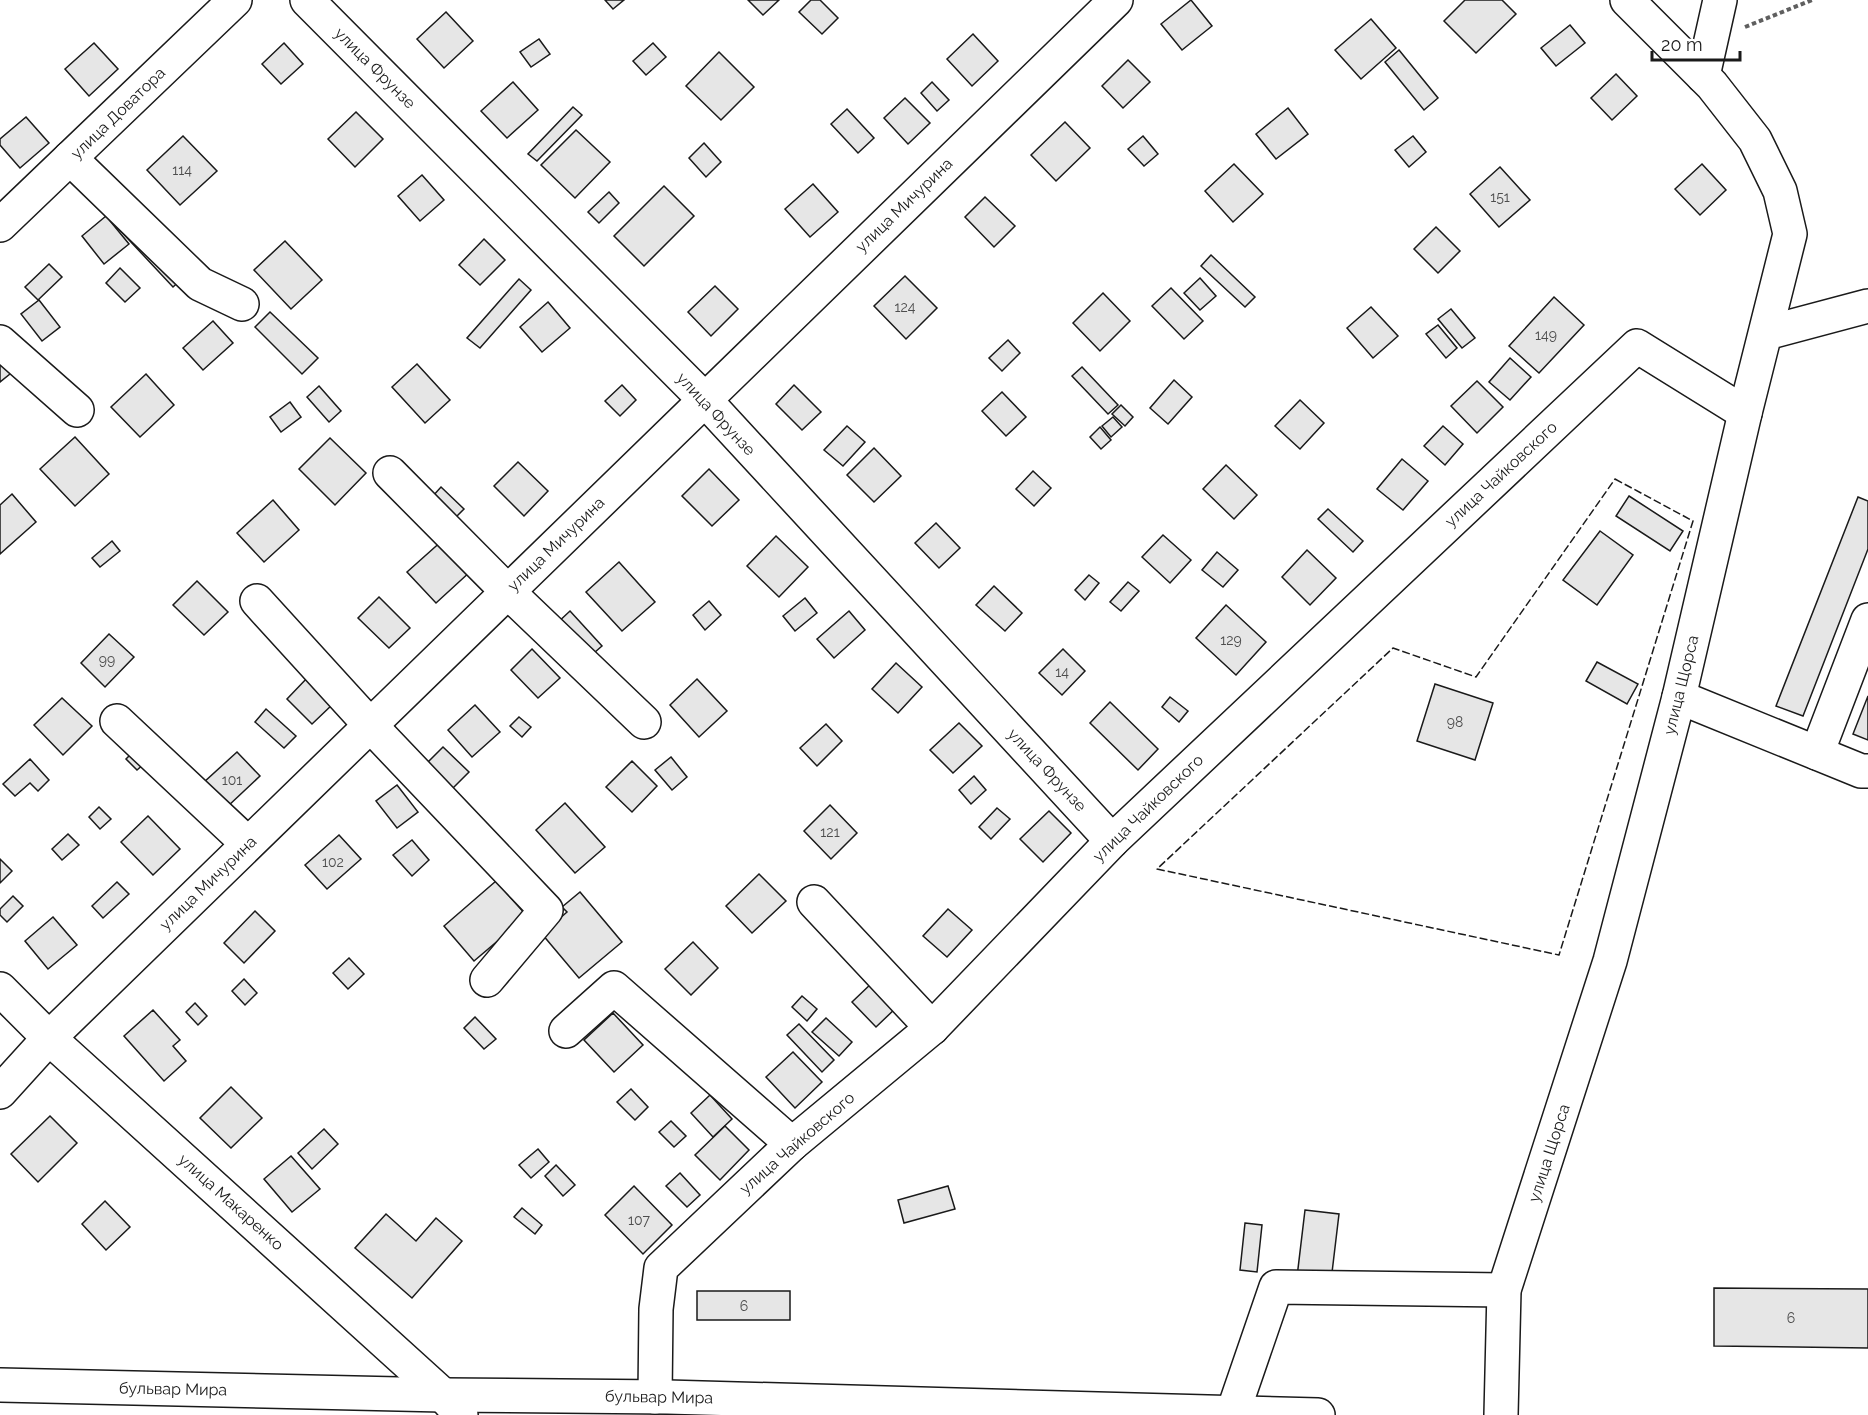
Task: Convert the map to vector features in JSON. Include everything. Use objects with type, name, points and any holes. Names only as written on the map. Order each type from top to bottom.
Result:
[{"type":"street","name":"улица Доватора","points":[[0,225],[235,0]]},
{"type":"street","name":"улица Фрунзе","points":[[307,0],[704,399],[1112,840]]},
{"type":"street","name":"улица Мичурина","points":[[0,1092],[49,1038],[1116,0]]},
{"type":"street","name":"улица Щорса","points":[[1501,1415],[1504,1290],[1610,962],[1678,697],[1790,234],[1780,191],[1755,140],[1703,76],[1627,0]]},
{"type":"street","points":[[1703,76],[1720,0]]},
{"type":"street","points":[[70,158],[200,284],[242,304]]},
{"type":"street","points":[[1766,333],[1868,306]]},
{"type":"street","points":[[0,342],[77,410]]},
{"type":"street","name":"улица Чайковского","points":[[655,1397],[656,1309],[661,1268],[792,1144],[932,1028],[1112,840],[1637,346],[1745,413]]},
{"type":"street","points":[[390,473],[507,591],[644,722]]},
{"type":"street","points":[[257,601],[369,725],[546,910],[488,980]]},
{"type":"street","points":[[1817,753],[1868,620]]},
{"type":"street","points":[[1678,697],[1861,771],[1868,771]]},
{"type":"street","points":[[117,721],[248,844]]},
{"type":"street","points":[[814,902],[932,1028]]},
{"type":"street","points":[[566,1031],[614,988],[792,1144]]},
{"type":"street","name":"улица Макаренко","points":[[0,989],[49,1038],[452,1405]]},
{"type":"street","points":[[1233,1412],[1276,1287],[1504,1290]]},
{"type":"street","name":"бульвар Мира","points":[[0,1385],[452,1405],[655,1397],[1318,1415]]},
{"type":"path","points":[[1711,40],[1812,0]]},
{"type":"building","points":[[605,0],[624,0],[613,9]]},
{"type":"building","points":[[748,0],[779,0],[763,15]]},
{"type":"building","points":[[811,0],[820,0],[838,18],[822,34],[799,12]]},
{"type":"building","points":[[1191,0],[1212,26],[1182,50],[1161,24]]},
{"type":"building","points":[[1465,0],[1502,0],[1516,14],[1476,53],[1444,21]]},
{"type":"building","points":[[446,12],[473,41],[444,68],[417,39]]},
{"type":"building","points":[[1371,19],[1396,48],[1361,79],[1335,50]]},
{"type":"building","points":[[1570,25],[1585,43],[1556,66],[1541,48]]},
{"type":"building","points":[[973,34],[998,61],[972,86],[947,59]]},
{"type":"building","points":[[539,39],[550,54],[531,67],[520,52]]},
{"type":"building","points":[[94,43],[118,69],[89,96],[65,69]]},
{"type":"building","points":[[284,43],[303,64],[281,84],[262,64]]},
{"type":"building","points":[[653,43],[666,57],[646,75],[633,61]]},
{"type":"building","points":[[1399,50],[1438,98],[1424,110],[1385,62]]},
{"type":"building","points":[[719,52],[754,87],[721,120],[686,86]]},
{"type":"building","points":[[1128,60],[1150,82],[1123,108],[1102,86]]},
{"type":"building","points":[[1616,74],[1637,96],[1612,120],[1591,98]]},
{"type":"building","points":[[513,82],[538,110],[507,138],[481,111]]},
{"type":"building","points":[[932,82],[949,100],[937,111],[921,93]]},
{"type":"building","points":[[905,98],[930,123],[908,144],[884,118]]},
{"type":"building","points":[[573,107],[582,115],[537,161],[528,154]]},
{"type":"building","points":[[1288,108],[1308,134],[1276,159],[1256,134]]},
{"type":"building","points":[[847,109],[874,138],[858,153],[831,124]]},
{"type":"building","points":[[356,112],[383,139],[355,167],[328,139]]},
{"type":"building","points":[[26,117],[49,143],[20,168],[0,145],[0,139]]},
{"type":"building","points":[[1065,122],[1090,148],[1056,181],[1031,155]]},
{"type":"building","points":[[576,130],[610,162],[575,198],[541,165]]},
{"type":"building","points":[[183,136],[217,171],[180,205],[147,170]]},
{"type":"building","points":[[1143,136],[1158,154],[1144,166],[1128,149]]},
{"type":"building","points":[[1413,136],[1426,152],[1409,167],[1395,150]]},
{"type":"building","points":[[704,143],[721,162],[706,177],[689,158]]},
{"type":"building","points":[[1234,164],[1263,194],[1233,222],[1205,191]]},
{"type":"building","points":[[1702,164],[1726,190],[1700,215],[1675,189]]},
{"type":"building","points":[[1500,167],[1530,200],[1499,227],[1470,194]]},
{"type":"building","points":[[422,175],[444,200],[420,221],[398,196]]},
{"type":"building","points":[[813,184],[838,212],[810,237],[785,209]]},
{"type":"building","points":[[664,186],[694,216],[644,266],[614,236]]},
{"type":"building","points":[[609,192],[619,203],[599,223],[588,212]]},
{"type":"building","points":[[985,197],[1015,226],[994,247],[965,217]]},
{"type":"building","points":[[128,215],[185,276],[173,287],[116,226]]},
{"type":"building","points":[[106,216],[129,244],[104,264],[82,236]]},
{"type":"building","points":[[1436,227],[1460,251],[1438,273],[1414,249]]},
{"type":"building","points":[[484,239],[505,260],[480,285],[459,265]]},
{"type":"building","points":[[285,241],[322,280],[291,309],[254,270]]},
{"type":"building","points":[[1211,255],[1255,297],[1245,307],[1201,266]]},
{"type":"building","points":[[49,264],[62,277],[38,300],[25,287]]},
{"type":"building","points":[[120,268],[140,288],[125,302],[106,283]]},
{"type":"building","points":[[905,276],[937,308],[906,339],[874,306]]},
{"type":"building","points":[[1200,278],[1216,296],[1200,310],[1184,293]]},
{"type":"building","points":[[519,279],[531,290],[480,348],[467,338]]},
{"type":"building","points":[[715,286],[738,309],[711,336],[688,312]]},
{"type":"building","points":[[1171,288],[1203,321],[1184,339],[1152,306]]},
{"type":"building","points":[[1103,293],[1130,321],[1100,351],[1073,323]]},
{"type":"building","points":[[1554,297],[1584,325],[1539,373],[1509,346]]},
{"type":"building","points":[[39,300],[60,327],[42,341],[21,314]]},
{"type":"building","points":[[548,302],[570,328],[542,352],[520,327]]},
{"type":"building","points":[[1371,307],[1398,336],[1373,358],[1347,328]]},
{"type":"building","points":[[1451,309],[1475,338],[1462,348],[1438,319]]},
{"type":"building","points":[[270,312],[318,358],[302,374],[255,327]]},
{"type":"building","points":[[213,321],[233,343],[203,370],[183,348]]},
{"type":"building","points":[[1438,325],[1457,348],[1446,358],[1426,334]]},
{"type":"building","points":[[1008,340],[1020,353],[1002,371],[989,358]]},
{"type":"building","points":[[0,352],[15,370],[0,382]]},
{"type":"building","points":[[1510,358],[1531,377],[1510,400],[1489,382]]},
{"type":"building","points":[[417,364],[450,400],[425,423],[392,387]]},
{"type":"building","points":[[1082,367],[1118,405],[1108,414],[1072,376]]},
{"type":"building","points":[[146,374],[174,405],[140,437],[111,407]]},
{"type":"building","points":[[1174,380],[1192,397],[1168,424],[1150,408]]},
{"type":"building","points":[[1477,381],[1503,407],[1477,433],[1451,406]]},
{"type":"building","points":[[622,385],[636,400],[620,416],[605,401]]},
{"type":"building","points":[[794,385],[821,412],[802,430],[776,404]]},
{"type":"building","points":[[319,386],[341,411],[329,422],[307,397]]},
{"type":"building","points":[[1002,392],[1026,417],[1006,436],[982,411]]},
{"type":"building","points":[[1300,400],[1324,423],[1300,449],[1275,426]]},
{"type":"building","points":[[290,402],[301,417],[281,432],[270,417]]},
{"type":"building","points":[[1121,405],[1133,417],[1125,426],[1112,414]]},
{"type":"building","points":[[1113,417],[1122,427],[1111,437],[1102,426]]},
{"type":"building","points":[[847,426],[865,442],[843,466],[824,450]]},
{"type":"building","points":[[1443,426],[1463,444],[1445,465],[1424,446]]},
{"type":"building","points":[[1100,427],[1111,440],[1101,449],[1090,437]]},
{"type":"building","points":[[75,437],[109,474],[75,506],[40,469]]},
{"type":"building","points":[[330,438],[366,473],[335,505],[299,469]]},
{"type":"building","points":[[874,448],[901,476],[874,502],[847,475]]},
{"type":"building","points":[[1402,459],[1428,481],[1403,510],[1377,489]]},
{"type":"building","points":[[518,462],[548,491],[524,516],[494,486]]},
{"type":"building","points":[[1226,465],[1257,495],[1234,519],[1203,489]]},
{"type":"building","points":[[709,469],[739,500],[712,526],[682,496]]},
{"type":"building","points":[[1033,471],[1051,488],[1034,506],[1016,489]]},
{"type":"building","points":[[441,487],[464,509],[454,519],[432,497]]},
{"type":"building","points":[[12,494],[36,522],[0,554],[0,505]]},
{"type":"building","points":[[1629,496],[1683,531],[1670,551],[1616,516]]},
{"type":"building","points":[[1858,497],[1868,501],[1868,549],[1803,716],[1776,706]]},
{"type":"building","points":[[273,500],[299,530],[264,562],[237,533]]},
{"type":"building","points":[[1328,509],[1363,541],[1353,552],[1318,519]]},
{"type":"building","points":[[936,523],[960,548],[939,568],[915,543]]},
{"type":"building","points":[[1600,531],[1633,555],[1597,605],[1563,580]]},
{"type":"building","points":[[1163,535],[1191,560],[1170,583],[1142,557]]},
{"type":"building","points":[[776,536],[808,567],[779,597],[747,566]]},
{"type":"building","points":[[444,539],[472,570],[436,603],[407,572]]},
{"type":"building","points":[[112,541],[120,551],[100,567],[92,558]]},
{"type":"building","points":[[1307,550],[1336,578],[1310,605],[1282,577]]},
{"type":"building","points":[[1217,552],[1238,570],[1223,587],[1202,570]]},
{"type":"building","points":[[619,562],[655,602],[622,631],[586,592]]},
{"type":"building","points":[[1089,575],[1099,583],[1085,600],[1075,590]]},
{"type":"building","points":[[197,581],[228,612],[204,635],[173,605]]},
{"type":"building","points":[[1128,582],[1139,591],[1121,611],[1110,602]]},
{"type":"building","points":[[994,586],[1022,613],[1005,631],[976,605]]},
{"type":"building","points":[[379,597],[410,628],[389,648],[358,618]]},
{"type":"building","points":[[805,598],[817,613],[795,631],[783,616]]},
{"type":"building","points":[[709,601],[721,615],[705,630],[693,615]]},
{"type":"building","points":[[1226,605],[1266,642],[1236,675],[1196,638]]},
{"type":"building","points":[[570,611],[602,646],[587,659],[555,625]]},
{"type":"building","points":[[849,611],[865,630],[834,658],[817,639]]},
{"type":"building","points":[[109,634],[134,657],[105,687],[81,663]]},
{"type":"building","points":[[532,649],[560,678],[538,698],[511,670]]},
{"type":"building","points":[[1063,649],[1085,671],[1062,695],[1039,673]]},
{"type":"building","points":[[1597,662],[1638,684],[1627,704],[1586,681]]},
{"type":"building","points":[[896,663],[922,687],[898,713],[872,689]]},
{"type":"building","points":[[308,677],[334,703],[312,724],[287,699]]},
{"type":"building","points":[[697,679],[727,711],[699,737],[670,705]]},
{"type":"building","points":[[1435,684],[1493,703],[1475,760],[1417,741]]},
{"type":"building","points":[[1868,696],[1868,740],[1853,734]]},
{"type":"building","points":[[1170,697],[1188,711],[1179,722],[1162,707]]},
{"type":"building","points":[[62,698],[92,726],[63,755],[34,725]]},
{"type":"building","points":[[1110,702],[1158,749],[1138,770],[1090,723]]},
{"type":"building","points":[[475,705],[500,732],[472,757],[448,730]]},
{"type":"building","points":[[266,709],[296,736],[284,748],[255,722]]},
{"type":"building","points":[[519,717],[531,727],[522,737],[510,726]]},
{"type":"building","points":[[959,723],[982,746],[953,773],[930,750]]},
{"type":"building","points":[[826,724],[842,741],[817,766],[800,748]]},
{"type":"building","points":[[443,747],[469,772],[453,788],[427,763]]},
{"type":"building","points":[[134,751],[145,763],[137,770],[126,759]]},
{"type":"building","points":[[237,752],[260,776],[227,807],[203,783]]},
{"type":"building","points":[[671,757],[687,777],[672,790],[655,770]]},
{"type":"building","points":[[30,759],[49,780],[38,791],[30,783],[15,796],[3,784]]},
{"type":"building","points":[[632,761],[657,786],[632,812],[606,787]]},
{"type":"building","points":[[974,776],[986,790],[971,804],[959,790]]},
{"type":"building","points":[[397,785],[418,812],[397,828],[376,801]]},
{"type":"building","points":[[565,803],[605,847],[575,873],[536,830]]},
{"type":"building","points":[[830,805],[857,833],[831,859],[804,831]]},
{"type":"building","points":[[99,807],[111,819],[100,829],[89,817]]},
{"type":"building","points":[[997,808],[1010,819],[991,839],[979,827]]},
{"type":"building","points":[[1049,811],[1071,833],[1043,862],[1020,839]]},
{"type":"building","points":[[148,816],[180,849],[153,875],[121,842]]},
{"type":"building","points":[[68,834],[79,845],[62,860],[52,849]]},
{"type":"building","points":[[339,835],[361,859],[327,889],[305,865]]},
{"type":"building","points":[[412,840],[429,860],[412,876],[393,855]]},
{"type":"building","points":[[0,859],[12,871],[0,883]]},
{"type":"building","points":[[759,874],[786,901],[752,933],[726,906]]},
{"type":"building","points":[[496,881],[527,916],[474,961],[444,926]]},
{"type":"building","points":[[117,882],[129,894],[103,918],[92,906]]},
{"type":"building","points":[[580,892],[622,942],[579,978],[542,934],[567,912],[562,907]]},
{"type":"building","points":[[13,896],[23,906],[7,922],[0,915],[0,909]]},
{"type":"building","points":[[948,909],[972,930],[947,957],[923,936]]},
{"type":"building","points":[[255,911],[275,931],[244,963],[224,943]]},
{"type":"building","points":[[53,917],[77,945],[48,969],[25,941]]},
{"type":"building","points":[[693,942],[718,968],[691,995],[665,969]]},
{"type":"building","points":[[349,958],[364,974],[348,989],[333,973]]},
{"type":"building","points":[[244,979],[257,993],[245,1005],[232,991]]},
{"type":"building","points":[[874,981],[898,1006],[876,1027],[852,1002]]},
{"type":"building","points":[[802,996],[817,1009],[807,1021],[792,1007]]},
{"type":"building","points":[[195,1003],[207,1016],[198,1025],[186,1012]]},
{"type":"building","points":[[153,1010],[180,1040],[173,1046],[186,1061],[164,1081],[124,1036]]},
{"type":"building","points":[[613,1013],[643,1045],[614,1072],[584,1040]]},
{"type":"building","points":[[475,1017],[496,1039],[484,1049],[464,1028]]},
{"type":"building","points":[[826,1018],[852,1042],[839,1056],[812,1032]]},
{"type":"building","points":[[799,1024],[834,1060],[822,1072],[787,1035]]},
{"type":"building","points":[[793,1052],[822,1082],[795,1108],[766,1077]]},
{"type":"building","points":[[231,1087],[262,1118],[231,1148],[200,1118]]},
{"type":"building","points":[[631,1089],[648,1107],[635,1120],[617,1102]]},
{"type":"building","points":[[710,1095],[732,1119],[713,1137],[691,1113]]},
{"type":"building","points":[[50,1116],[77,1143],[38,1182],[11,1154]]},
{"type":"building","points":[[671,1121],[686,1136],[674,1147],[659,1132]]},
{"type":"building","points":[[725,1126],[749,1150],[720,1180],[695,1155]]},
{"type":"building","points":[[324,1129],[338,1144],[312,1169],[298,1153]]},
{"type":"building","points":[[538,1149],[549,1162],[531,1178],[519,1165]]},
{"type":"building","points":[[291,1156],[320,1189],[292,1212],[264,1179]]},
{"type":"building","points":[[556,1165],[575,1185],[563,1196],[545,1176]]},
{"type":"building","points":[[680,1173],[700,1195],[687,1207],[666,1186]]},
{"type":"building","points":[[634,1186],[672,1225],[643,1254],[605,1215]]},
{"type":"building","points":[[948,1186],[955,1209],[904,1223],[898,1200]]},
{"type":"building","points":[[105,1201],[130,1227],[106,1250],[82,1224]]},
{"type":"building","points":[[522,1208],[542,1225],[535,1234],[514,1217]]},
{"type":"building","points":[[1305,1210],[1339,1214],[1331,1281],[1297,1277]]},
{"type":"building","points":[[386,1214],[416,1241],[436,1218],[462,1241],[412,1298],[355,1248]]},
{"type":"building","points":[[1245,1223],[1262,1225],[1257,1272],[1240,1270]]},
{"type":"building","points":[[1714,1288],[1868,1289],[1868,1348],[1714,1346]]},
{"type":"building","points":[[697,1291],[790,1291],[790,1320],[697,1320]]},
{"type":"fence","points":[[1615,479],[1693,521],[1559,955],[1157,869],[1393,648],[1476,677],[1615,479]]}]
